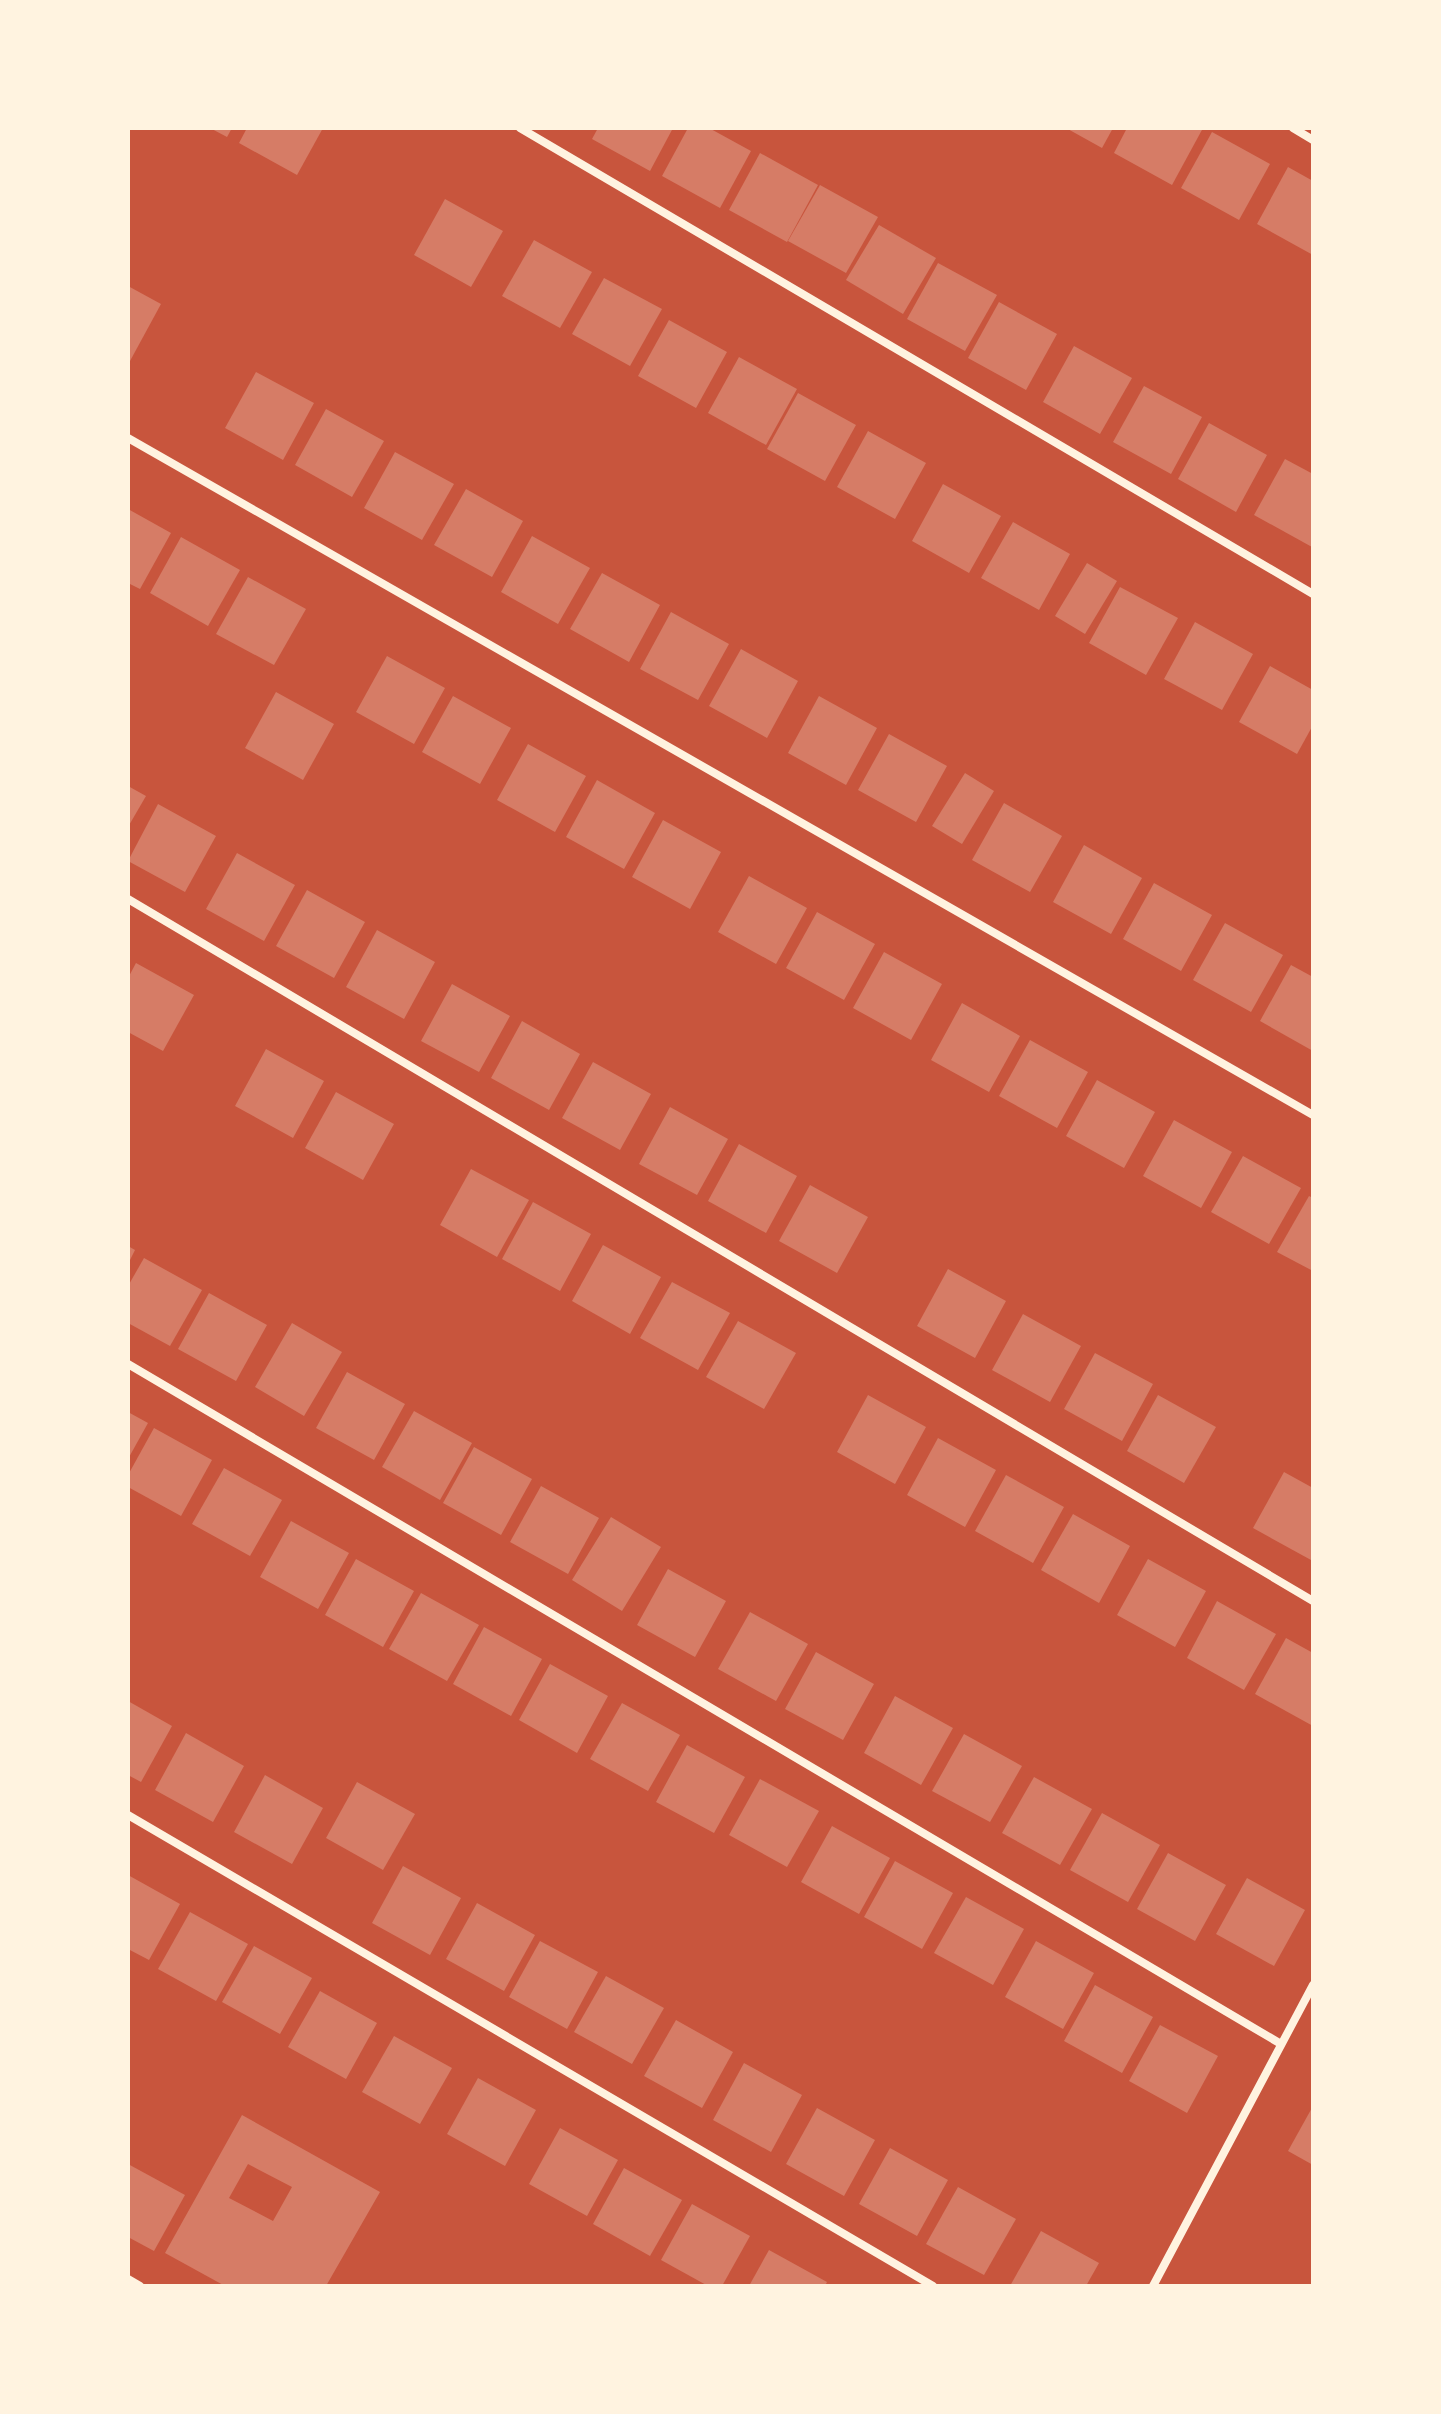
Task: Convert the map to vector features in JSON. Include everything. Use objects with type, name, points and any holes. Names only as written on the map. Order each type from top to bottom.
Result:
[{"type":"street","points":[[520,128],[1313,594]]},
{"type":"street","points":[[1293,128],[1313,140]]},
{"type":"street","points":[[128,438],[1313,1115]]},
{"type":"street","points":[[128,899],[1313,1601]]},
{"type":"street","points":[[128,1364],[1281,2044]]},
{"type":"street","points":[[128,1815],[933,2286]]},
{"type":"street","points":[[1153,2286],[1313,1985]]},
{"type":"street","points":[[128,2279],[140,2286]]},
{"type":"building","points":[[210,128],[232,128],[227,137]]},
{"type":"building","points":[[247,128],[323,128],[297,175],[239,143]]},
{"type":"building","points":[[598,128],[673,128],[650,171],[592,139]]},
{"type":"building","points":[[688,128],[709,128],[751,151],[720,208],[662,176]]},
{"type":"building","points":[[1066,128],[1113,128],[1102,148]]},
{"type":"building","points":[[1127,128],[1203,128],[1172,185],[1114,153]]},
{"type":"building","points":[[1212,132],[1270,164],[1239,220],[1181,188]]},
{"type":"building","points":[[760,153],[818,185],[787,242],[729,210]]},
{"type":"building","points":[[1288,167],[1313,181],[1313,255],[1257,224]]},
{"type":"building","points":[[820,185],[878,217],[846,273],[788,241]]},
{"type":"building","points":[[445,199],[503,231],[471,287],[414,255]]},
{"type":"building","points":[[879,225],[936,258],[903,314],[846,280]]},
{"type":"building","points":[[534,240],[592,272],[560,328],[502,296]]},
{"type":"building","points":[[938,263],[997,295],[965,351],[907,319]]},
{"type":"building","points":[[604,278],[662,309],[630,366],[572,334]]},
{"type":"building","points":[[128,286],[161,304],[130,361],[128,360]]},
{"type":"building","points":[[999,302],[1057,334],[1026,390],[968,358]]},
{"type":"building","points":[[669,320],[727,352],[696,408],[638,376]]},
{"type":"building","points":[[1074,346],[1132,378],[1100,434],[1043,402]]},
{"type":"building","points":[[739,357],[797,389],[766,445],[708,413]]},
{"type":"building","points":[[256,372],[314,403],[283,460],[225,428]]},
{"type":"building","points":[[1144,386],[1202,417],[1171,474],[1113,442]]},
{"type":"building","points":[[798,393],[856,425],[825,481],[767,449]]},
{"type":"building","points":[[326,409],[384,441],[352,497],[295,465]]},
{"type":"building","points":[[1209,423],[1267,455],[1236,512],[1178,479]]},
{"type":"building","points":[[868,431],[926,463],[895,519],[837,487]]},
{"type":"building","points":[[395,452],[454,484],[422,540],[364,508]]},
{"type":"building","points":[[1285,459],[1313,474],[1312,547],[1254,515]]},
{"type":"building","points":[[943,484],[1001,516],[969,573],[912,541]]},
{"type":"building","points":[[466,489],[523,521],[492,577],[434,545]]},
{"type":"building","points":[[128,509],[171,533],[140,589],[128,583]]},
{"type":"building","points":[[1013,522],[1070,554],[1039,610],[981,578]]},
{"type":"building","points":[[532,536],[590,568],[558,624],[501,592]]},
{"type":"building","points":[[181,537],[240,570],[208,626],[150,593]]},
{"type":"building","points":[[1087,563],[1117,581],[1085,634],[1055,616]]},
{"type":"building","points":[[602,573],[660,605],[629,662],[570,629]]},
{"type":"building","points":[[248,577],[306,609],[274,665],[216,634]]},
{"type":"building","points":[[1120,587],[1178,618],[1146,675],[1089,643]]},
{"type":"building","points":[[671,612],[729,644],[698,700],[640,669]]},
{"type":"building","points":[[1195,622],[1253,654],[1222,710],[1164,679]]},
{"type":"building","points":[[741,649],[798,681],[767,738],[709,706]]},
{"type":"building","points":[[387,656],[445,688],[414,744],[356,712]]},
{"type":"building","points":[[1270,666],[1313,690],[1313,725],[1297,754],[1239,722]]},
{"type":"building","points":[[276,692],[334,724],[303,780],[245,748]]},
{"type":"building","points":[[453,696],[511,728],[480,784],[422,752]]},
{"type":"building","points":[[819,696],[877,728],[846,785],[788,753]]},
{"type":"building","points":[[889,734],[947,766],[916,822],[858,790]]},
{"type":"building","points":[[528,744],[586,776],[555,832],[497,800]]},
{"type":"building","points":[[965,773],[994,791],[962,844],[932,826]]},
{"type":"building","points":[[597,780],[655,813],[624,869],[566,837]]},
{"type":"building","points":[[128,786],[146,796],[128,827]]},
{"type":"building","points":[[1004,803],[1062,836],[1030,892],[972,860]]},
{"type":"building","points":[[158,804],[216,836],[185,892],[128,861]]},
{"type":"building","points":[[663,820],[721,852],[690,909],[632,877]]},
{"type":"building","points":[[1084,845],[1142,878],[1111,934],[1053,902]]},
{"type":"building","points":[[237,853],[295,885],[264,941],[206,909]]},
{"type":"building","points":[[749,876],[807,908],[776,964],[718,932]]},
{"type":"building","points":[[1154,883],[1212,915],[1181,971],[1123,939]]},
{"type":"building","points":[[307,890],[365,922],[334,978],[276,946]]},
{"type":"building","points":[[817,912],[875,944],[844,1000],[786,968]]},
{"type":"building","points":[[1225,923],[1283,955],[1251,1012],[1193,980]]},
{"type":"building","points":[[377,930],[435,962],[404,1019],[346,987]]},
{"type":"building","points":[[884,952],[942,984],[911,1040],[853,1008]]},
{"type":"building","points":[[136,963],[194,995],[163,1051],[128,1032],[128,978]]},
{"type":"building","points":[[1291,965],[1313,977],[1313,1051],[1260,1021]]},
{"type":"building","points":[[452,984],[510,1016],[479,1072],[421,1041]]},
{"type":"building","points":[[962,1003],[1020,1036],[989,1092],[931,1060]]},
{"type":"building","points":[[522,1021],[580,1054],[549,1110],[491,1078]]},
{"type":"building","points":[[1030,1040],[1088,1072],[1057,1128],[999,1096]]},
{"type":"building","points":[[266,1049],[324,1081],[293,1138],[235,1106]]},
{"type":"building","points":[[593,1062],[651,1094],[620,1150],[562,1118]]},
{"type":"building","points":[[1097,1080],[1155,1112],[1124,1168],[1066,1136]]},
{"type":"building","points":[[336,1092],[394,1124],[363,1180],[305,1148]]},
{"type":"building","points":[[670,1107],[728,1139],[697,1195],[639,1164]]},
{"type":"building","points":[[1174,1120],[1232,1152],[1201,1208],[1143,1176]]},
{"type":"building","points":[[739,1144],[797,1176],[766,1233],[708,1201]]},
{"type":"building","points":[[1243,1156],[1301,1188],[1269,1244],[1211,1212]]},
{"type":"building","points":[[471,1169],[529,1200],[497,1257],[440,1225]]},
{"type":"building","points":[[810,1185],[868,1217],[837,1273],[779,1241]]},
{"type":"building","points":[[1309,1196],[1313,1198],[1313,1271],[1277,1252]]},
{"type":"building","points":[[533,1202],[591,1234],[560,1291],[502,1259]]},
{"type":"building","points":[[603,1245],[661,1277],[630,1334],[572,1301]]},
{"type":"building","points":[[128,1246],[135,1250],[128,1264]]},
{"type":"building","points":[[144,1258],[202,1290],[170,1346],[128,1323],[128,1286]]},
{"type":"building","points":[[948,1269],[1006,1301],[975,1358],[917,1326]]},
{"type":"building","points":[[672,1282],[730,1313],[698,1370],[640,1338]]},
{"type":"building","points":[[209,1293],[267,1325],[236,1381],[178,1349]]},
{"type":"building","points":[[1023,1314],[1081,1346],[1050,1402],[992,1370]]},
{"type":"building","points":[[738,1321],[796,1353],[764,1409],[706,1377]]},
{"type":"building","points":[[292,1323],[342,1352],[304,1416],[255,1387]]},
{"type":"building","points":[[1095,1353],[1153,1384],[1122,1441],[1064,1409]]},
{"type":"building","points":[[347,1372],[405,1404],[374,1460],[316,1428]]},
{"type":"building","points":[[868,1395],[926,1427],[895,1484],[837,1452]]},
{"type":"building","points":[[1158,1395],[1216,1427],[1184,1483],[1127,1451]]},
{"type":"building","points":[[414,1411],[472,1443],[440,1500],[382,1467]]},
{"type":"building","points":[[128,1412],[148,1423],[128,1459]]},
{"type":"building","points":[[154,1428],[212,1460],[181,1516],[128,1487],[128,1475]]},
{"type":"building","points":[[938,1438],[996,1470],[965,1527],[907,1495]]},
{"type":"building","points":[[474,1447],[532,1479],[501,1535],[443,1503]]},
{"type":"building","points":[[224,1468],[282,1500],[250,1556],[192,1524]]},
{"type":"building","points":[[1284,1472],[1313,1488],[1311,1560],[1253,1528]]},
{"type":"building","points":[[1006,1475],[1064,1507],[1033,1563],[975,1531]]},
{"type":"building","points":[[541,1486],[599,1518],[568,1574],[510,1542]]},
{"type":"building","points":[[1073,1514],[1130,1546],[1099,1603],[1041,1570]]},
{"type":"building","points":[[611,1517],[661,1547],[622,1611],[572,1580]]},
{"type":"building","points":[[291,1521],[349,1553],[318,1609],[260,1577]]},
{"type":"building","points":[[356,1559],[414,1591],[383,1647],[325,1615]]},
{"type":"building","points":[[1148,1559],[1206,1591],[1175,1647],[1117,1615]]},
{"type":"building","points":[[668,1569],[726,1601],[695,1657],[637,1625]]},
{"type":"building","points":[[421,1593],[479,1625],[447,1681],[389,1649]]},
{"type":"building","points":[[1217,1601],[1276,1634],[1244,1690],[1187,1658]]},
{"type":"building","points":[[750,1612],[808,1644],[776,1701],[718,1669]]},
{"type":"building","points":[[484,1627],[542,1659],[511,1716],[453,1684]]},
{"type":"building","points":[[1286,1638],[1313,1653],[1313,1726],[1255,1694]]},
{"type":"building","points":[[816,1652],[874,1684],[843,1740],[785,1709]]},
{"type":"building","points":[[550,1664],[608,1696],[577,1753],[519,1720]]},
{"type":"building","points":[[895,1696],[953,1728],[921,1785],[864,1753]]},
{"type":"building","points":[[128,1701],[172,1726],[141,1782],[128,1775]]},
{"type":"building","points":[[622,1703],[680,1735],[648,1791],[590,1759]]},
{"type":"building","points":[[186,1733],[244,1766],[213,1822],[155,1790]]},
{"type":"building","points":[[964,1734],[1022,1766],[990,1822],[932,1791]]},
{"type":"building","points":[[687,1745],[745,1777],[714,1833],[656,1802]]},
{"type":"building","points":[[265,1775],[323,1808],[292,1864],[234,1832]]},
{"type":"building","points":[[1034,1777],[1092,1809],[1060,1865],[1002,1833]]},
{"type":"building","points":[[760,1779],[819,1811],[787,1867],[729,1835]]},
{"type":"building","points":[[357,1782],[415,1814],[383,1870],[326,1838]]},
{"type":"building","points":[[1102,1813],[1160,1845],[1128,1902],[1070,1870]]},
{"type":"building","points":[[832,1826],[890,1858],[859,1914],[801,1882]]},
{"type":"building","points":[[1168,1853],[1226,1885],[1195,1941],[1137,1909]]},
{"type":"building","points":[[895,1861],[953,1893],[922,1949],[864,1917]]},
{"type":"building","points":[[403,1866],[461,1898],[430,1955],[372,1923]]},
{"type":"building","points":[[128,1875],[180,1904],[149,1960],[128,1949]]},
{"type":"building","points":[[1247,1878],[1305,1910],[1274,1966],[1216,1934]]},
{"type":"building","points":[[966,1897],[1024,1929],[993,1985],[934,1953]]},
{"type":"building","points":[[477,1903],[535,1935],[504,1991],[446,1959]]},
{"type":"building","points":[[190,1912],[248,1944],[216,2001],[158,1969]]},
{"type":"building","points":[[540,1941],[598,1972],[567,2029],[509,1997]]},
{"type":"building","points":[[1036,1941],[1094,1973],[1063,2029],[1005,1997]]},
{"type":"building","points":[[254,1946],[312,1978],[280,2034],[222,2002]]},
{"type":"building","points":[[606,1976],[664,2008],[632,2064],[574,2032]]},
{"type":"building","points":[[1095,1985],[1153,2017],[1122,2073],[1064,2041]]},
{"type":"building","points":[[320,1991],[377,2023],[346,2079],[288,2047]]},
{"type":"building","points":[[676,2020],[733,2052],[702,2108],[644,2076]]},
{"type":"building","points":[[1160,2025],[1218,2056],[1187,2113],[1129,2081]]},
{"type":"building","points":[[394,2036],[452,2068],[420,2124],[362,2092]]},
{"type":"building","points":[[744,2063],[802,2095],[771,2152],[713,2120]]},
{"type":"building","points":[[478,2078],[536,2110],[505,2166],[447,2134]]},
{"type":"building","points":[[1313,2106],[1313,2165],[1288,2151]]},
{"type":"building","points":[[817,2108],[875,2140],[844,2196],[786,2164]]},
{"type":"building","points":[[242,2115],[380,2192],[326,2286],[225,2286],[165,2253]],"holes":[[[248,2164],[292,2187],[273,2221],[229,2198]]]},
{"type":"building","points":[[560,2128],[618,2160],[587,2216],[529,2184]]},
{"type":"building","points":[[890,2148],[948,2180],[917,2236],[859,2204]]},
{"type":"building","points":[[128,2164],[185,2195],[154,2251],[128,2237]]},
{"type":"building","points":[[624,2168],[682,2200],[650,2256],[593,2224]]},
{"type":"building","points":[[958,2187],[1016,2219],[984,2275],[926,2244]]},
{"type":"building","points":[[692,2204],[750,2236],[722,2286],[708,2286],[661,2260]]},
{"type":"building","points":[[1041,2231],[1099,2263],[1086,2286],[1010,2286]]},
{"type":"building","points":[[769,2250],[827,2282],[825,2286],[749,2286]]}]
